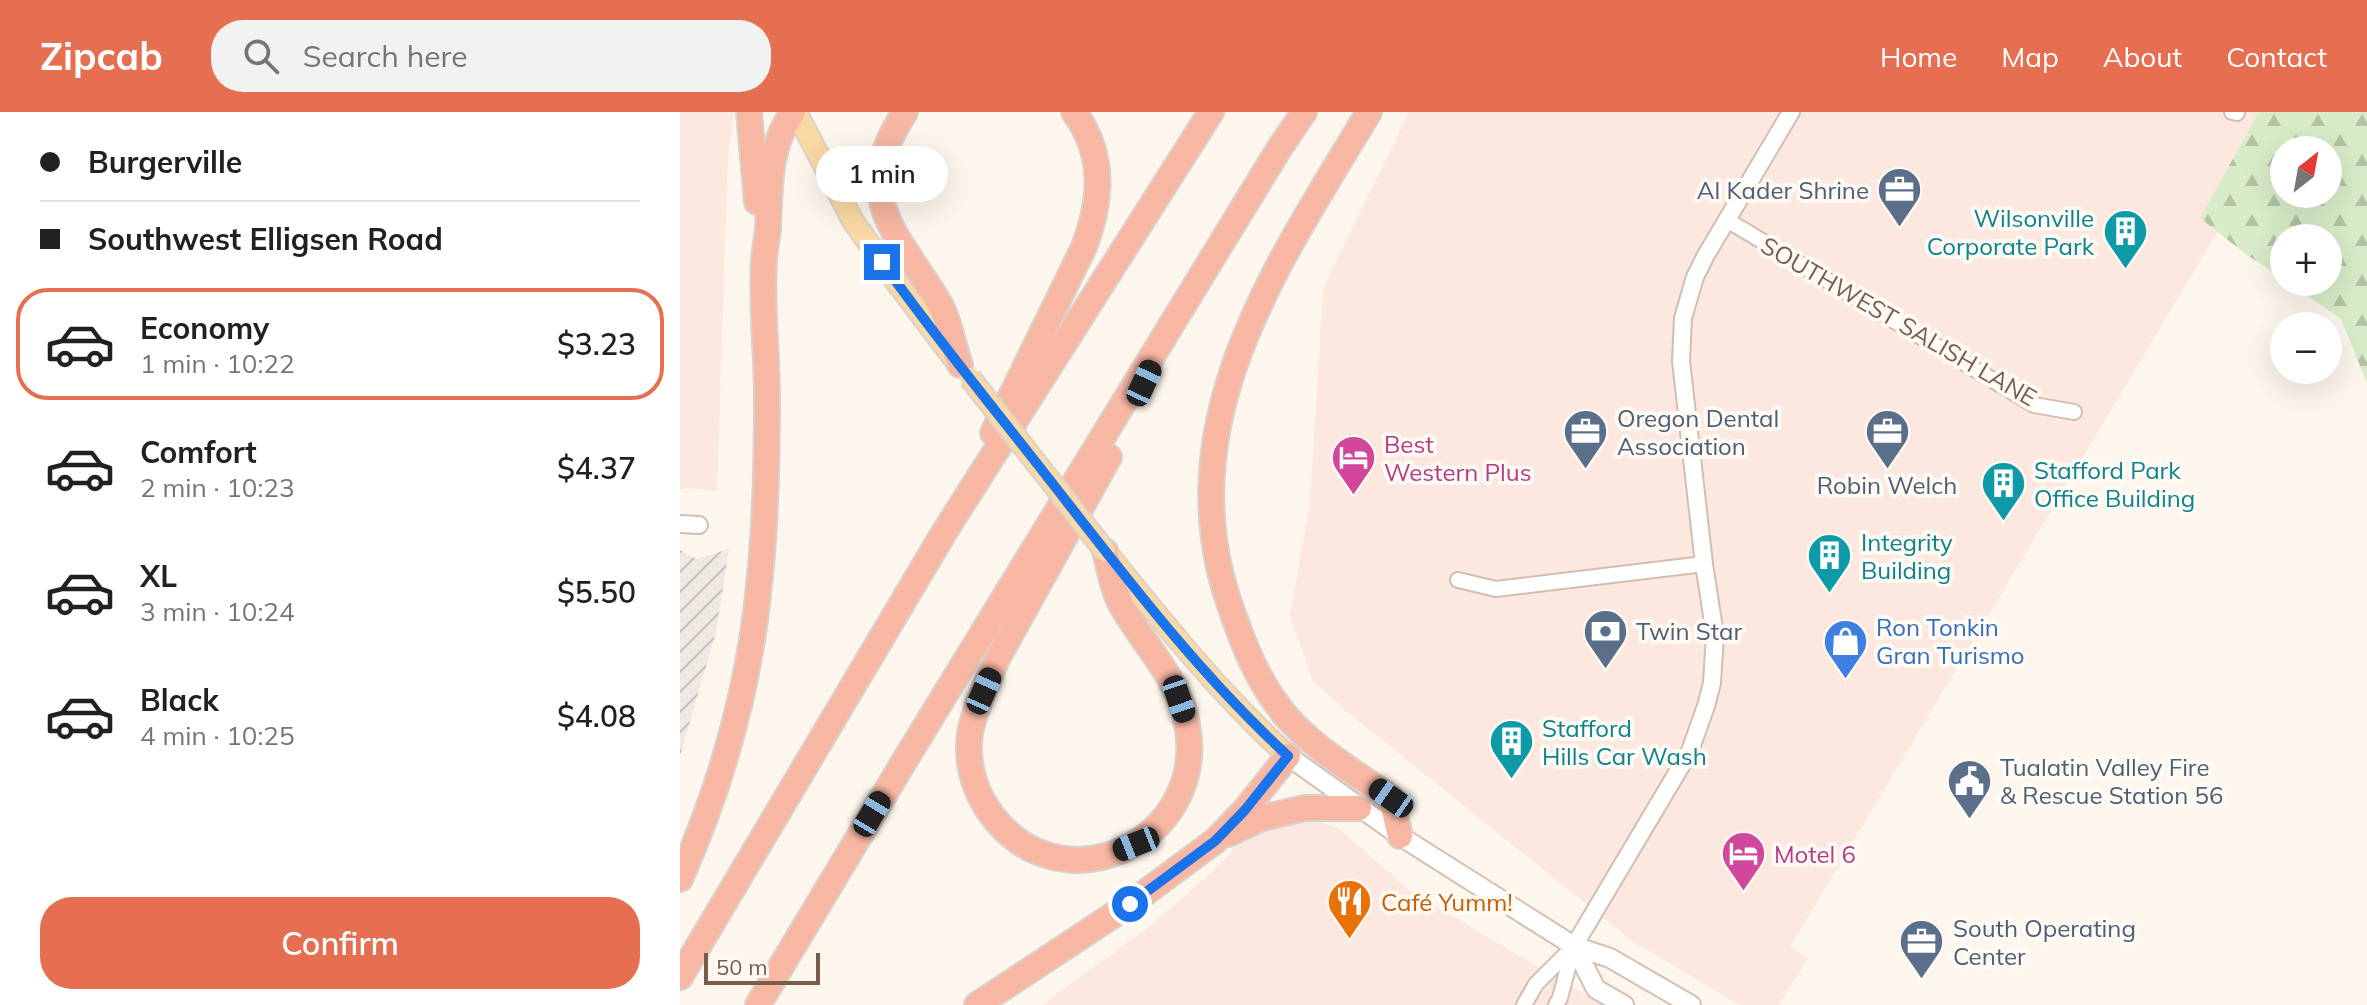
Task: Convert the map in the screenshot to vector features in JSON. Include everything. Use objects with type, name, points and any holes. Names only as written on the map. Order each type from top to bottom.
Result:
[{"type":"highway","points":[[749,112],[758,231],[764,260]]},
{"type":"highway","points":[[680,879],[721,774],[753,647],[765,493],[764,260],[768,194],[774,149],[782,128],[795,112]]},
{"type":"highway","points":[[905,112],[892,132],[881,169],[880,193],[885,214],[907,256],[940,304],[965,372]]},
{"type":"highway","points":[[945,531],[1092,226],[1098,161],[1085,127],[1074,112]]},
{"type":"highway","points":[[680,977],[945,531],[1211,112]]},
{"type":"highway","points":[[758,1005],[1304,112]]},
{"type":"highway","points":[[1369,112],[1267,290],[1232,367],[1217,428],[1210,502],[1215,553],[1226,596],[1256,671],[1288,718],[1310,739],[1391,798],[1400,836]]},
{"type":"highway","points":[[1105,551],[1115,593],[1158,659],[1179,699],[1187,722],[1188,763],[1177,799],[1152,832],[1136,844],[1094,860],[1063,859],[1031,849],[1007,832],[993,817],[975,786],[970,736],[979,703],[997,659],[1111,454],[1166,335]]},
{"type":"highway","points":[[977,1005],[1130,904],[1215,841],[1245,810],[1288,756]]},
{"type":"highway","points":[[1215,841],[1262,818],[1305,808],[1359,808]]},
{"type":"main road","points":[[795,112],[853,221],[965,372],[1105,551],[1212,681],[1255,727],[1288,756],[1400,836],[1574,946],[1610,958],[1691,1005]]},
{"type":"main road","points":[[1574,946],[1596,989],[1624,1005]]},
{"type":"street","points":[[1524,1005],[1536,984],[1574,946],[1690,751],[1706,706],[1712,683],[1715,635],[1681,361],[1683,318],[1695,277],[1791,112]]},
{"type":"street","name":"SOUTHWEST SALISH LANE","points":[[1727,220],[2034,405],[2074,412]]},
{"type":"street","points":[[680,524],[699,525]]},
{"type":"street","points":[[1458,580],[1496,589],[1704,564]]},
{"type":"street","points":[[1556,1005],[1574,946]]},
{"type":"shaded area","points":[[680,112],[734,112],[728,158],[717,491],[680,490]]},
{"type":"shaded area","points":[[1409,112],[2289,112],[2275,136],[2270,136],[2270,144],[1790,947],[1808,958],[1779,1005],[1740,1005],[1632,941],[1313,682],[1290,615],[1310,503],[1323,289]]},
{"type":"shaded area","points":[[729,549],[716,632],[680,756],[680,550],[696,559]]},
{"type":"shaded area","points":[[1306,817],[1338,828],[1409,890],[1602,1005],[1042,1005],[1150,926],[1211,873],[1243,840],[1276,821]]},
{"type":"green space","points":[[2259,112],[2367,112],[2367,383],[2342,321],[2342,312],[2331,312],[2308,296],[2342,296],[2342,224],[2270,224],[2270,270],[2200,218]]},
{"type":"place","name":"Al Kader Shrine","points":[[1900,229]]},
{"type":"place","name":"Wilsonville Corporate Park","points":[[2125,271]]},
{"type":"place","name":"Robin Welch","points":[[1887,470]]},
{"type":"place","name":"Oregon Dental Association","points":[[1586,471]]},
{"type":"place","name":"Best Western Plus","points":[[1353,497]]},
{"type":"place","name":"Stafford Park Office Building","points":[[2003,523]]},
{"type":"place","name":"Integrity Building","points":[[1830,595]]},
{"type":"place","name":"Twin Star","points":[[1605,670]]},
{"type":"place","name":"Ron Tonkin Gran Turismo","points":[[1845,680]]},
{"type":"place","name":"Stafford Hills Car Wash","points":[[1511,781]]},
{"type":"place","name":"Tualatin Valley Fire & Rescue Station 56","points":[[1969,820]]},
{"type":"place","name":"Motel 6","points":[[1743,893]]},
{"type":"place","name":"Café Yumm!","points":[[1350,941]]},
{"type":"place","name":"South Operating Center","points":[[1922,981]]},
{"type":"route","points":[[882,262],[1143,598],[1212,681],[1255,727],[1288,756],[1245,810],[1215,841],[1130,904]]}]
